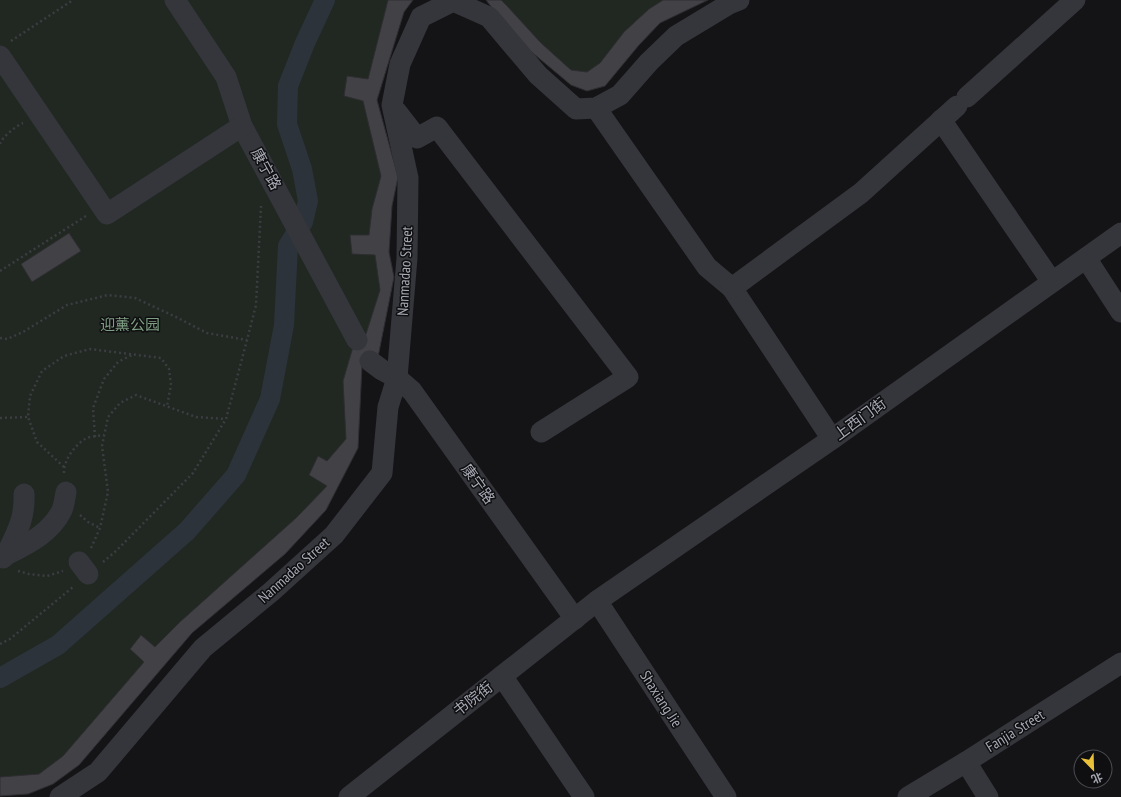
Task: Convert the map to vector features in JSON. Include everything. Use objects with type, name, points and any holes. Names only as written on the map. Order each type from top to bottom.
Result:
[{"type":"street","name":"康宁路","points":[[175,0],[226,77],[242,126],[357,340]]},
{"type":"street","name":"Nanmadao Street","points":[[60,797],[98,772],[203,648],[271,592],[334,535],[382,473],[388,407],[397,378],[407,258],[408,178],[392,105],[400,64],[421,17],[453,1],[489,17],[538,75],[576,109],[596,108],[620,95],[649,62],[676,36],[729,4],[739,0]]},
{"type":"street","points":[[732,288],[861,193],[1075,0]]},
{"type":"street","points":[[3,49],[40,117],[107,214],[242,126]]},
{"type":"street","points":[[392,105],[417,138],[436,127],[628,377],[542,432]]},
{"type":"street","points":[[596,108],[707,268],[732,288],[832,439]]},
{"type":"street","points":[[941,120],[1052,282]]},
{"type":"street","name":"上西门街","points":[[596,601],[832,439],[1121,233]]},
{"type":"street","points":[[1086,258],[1121,312]]},
{"type":"street","name":"康宁路","points":[[370,361],[382,370],[397,378],[412,391],[575,619]]},
{"type":"street","points":[[7,562],[51,526],[62,510],[66,492]]},
{"type":"street","points":[[7,562],[20,527],[24,505],[24,494]]},
{"type":"street","name":"书院街","points":[[350,797],[596,601]]},
{"type":"street","name":"Shaxiang Jie","points":[[596,601],[726,797]]},
{"type":"street","name":"Fanjia Street","points":[[908,797],[1121,664]]},
{"type":"street","points":[[502,676],[584,797]]},
{"type":"street","points":[[966,762],[988,797]]},
{"type":"path","points":[[3,49],[73,0]]},
{"type":"path","points":[[0,144],[1,140],[19,125],[40,117]]},
{"type":"path","points":[[0,644],[10,639],[84,568],[116,551],[193,473],[226,419],[256,305],[262,204]]},
{"type":"path","points":[[0,272],[101,206]]},
{"type":"path","points":[[0,338],[7,339],[23,332],[67,305],[108,295],[135,298],[174,316],[207,334],[247,340]]},
{"type":"path","points":[[64,467],[37,442],[28,417],[30,396],[42,371],[64,356],[90,349],[161,358],[169,369],[171,385],[167,406]]},
{"type":"path","points":[[95,437],[93,408],[104,379],[118,362],[132,355]]},
{"type":"path","points":[[84,568],[100,528],[108,492],[102,446],[108,417],[120,403],[136,394],[196,417],[226,419]]},
{"type":"path","points":[[0,418],[28,417]]},
{"type":"path","points":[[7,562],[29,574],[47,576],[71,569],[84,568]]},
{"type":"green space","name":"迎薰公园","points":[[0,0],[388,0],[368,79],[347,76],[344,96],[363,101],[381,176],[372,209],[369,235],[350,235],[352,254],[375,255],[380,290],[366,334],[357,340],[343,381],[346,439],[327,461],[318,456],[309,475],[327,486],[296,518],[181,621],[155,647],[140,636],[130,649],[144,662],[63,756],[39,774],[0,777]]},
{"type":"green space","points":[[501,0],[663,0],[649,9],[624,32],[600,63],[587,72],[571,70],[541,43]]},
{"type":"building","points":[[388,0],[413,0],[404,12],[377,100],[398,177],[392,206],[389,252],[394,277],[378,357],[362,366],[358,448],[326,510],[285,554],[192,633],[79,765],[53,784],[28,794],[0,796],[0,777],[39,774],[63,756],[144,662],[130,649],[141,635],[155,647],[181,621],[296,518],[327,486],[309,475],[318,456],[327,461],[346,439],[343,381],[353,347],[357,340],[366,334],[380,290],[375,255],[352,254],[350,235],[369,235],[372,209],[381,176],[363,101],[344,96],[347,76],[368,79]]},
{"type":"building","points":[[486,0],[501,0],[541,43],[571,70],[587,72],[600,63],[624,32],[649,9],[663,0],[708,0],[660,23],[639,45],[605,86],[587,91],[571,85],[516,39]]},
{"type":"building","points":[[69,233],[81,251],[32,282],[21,264]]},
{"type":"waterway","points":[[0,678],[58,645],[187,531],[236,475],[270,399],[284,325],[288,246],[303,222],[308,201],[302,169],[287,124],[288,86],[305,43],[325,0]]}]
